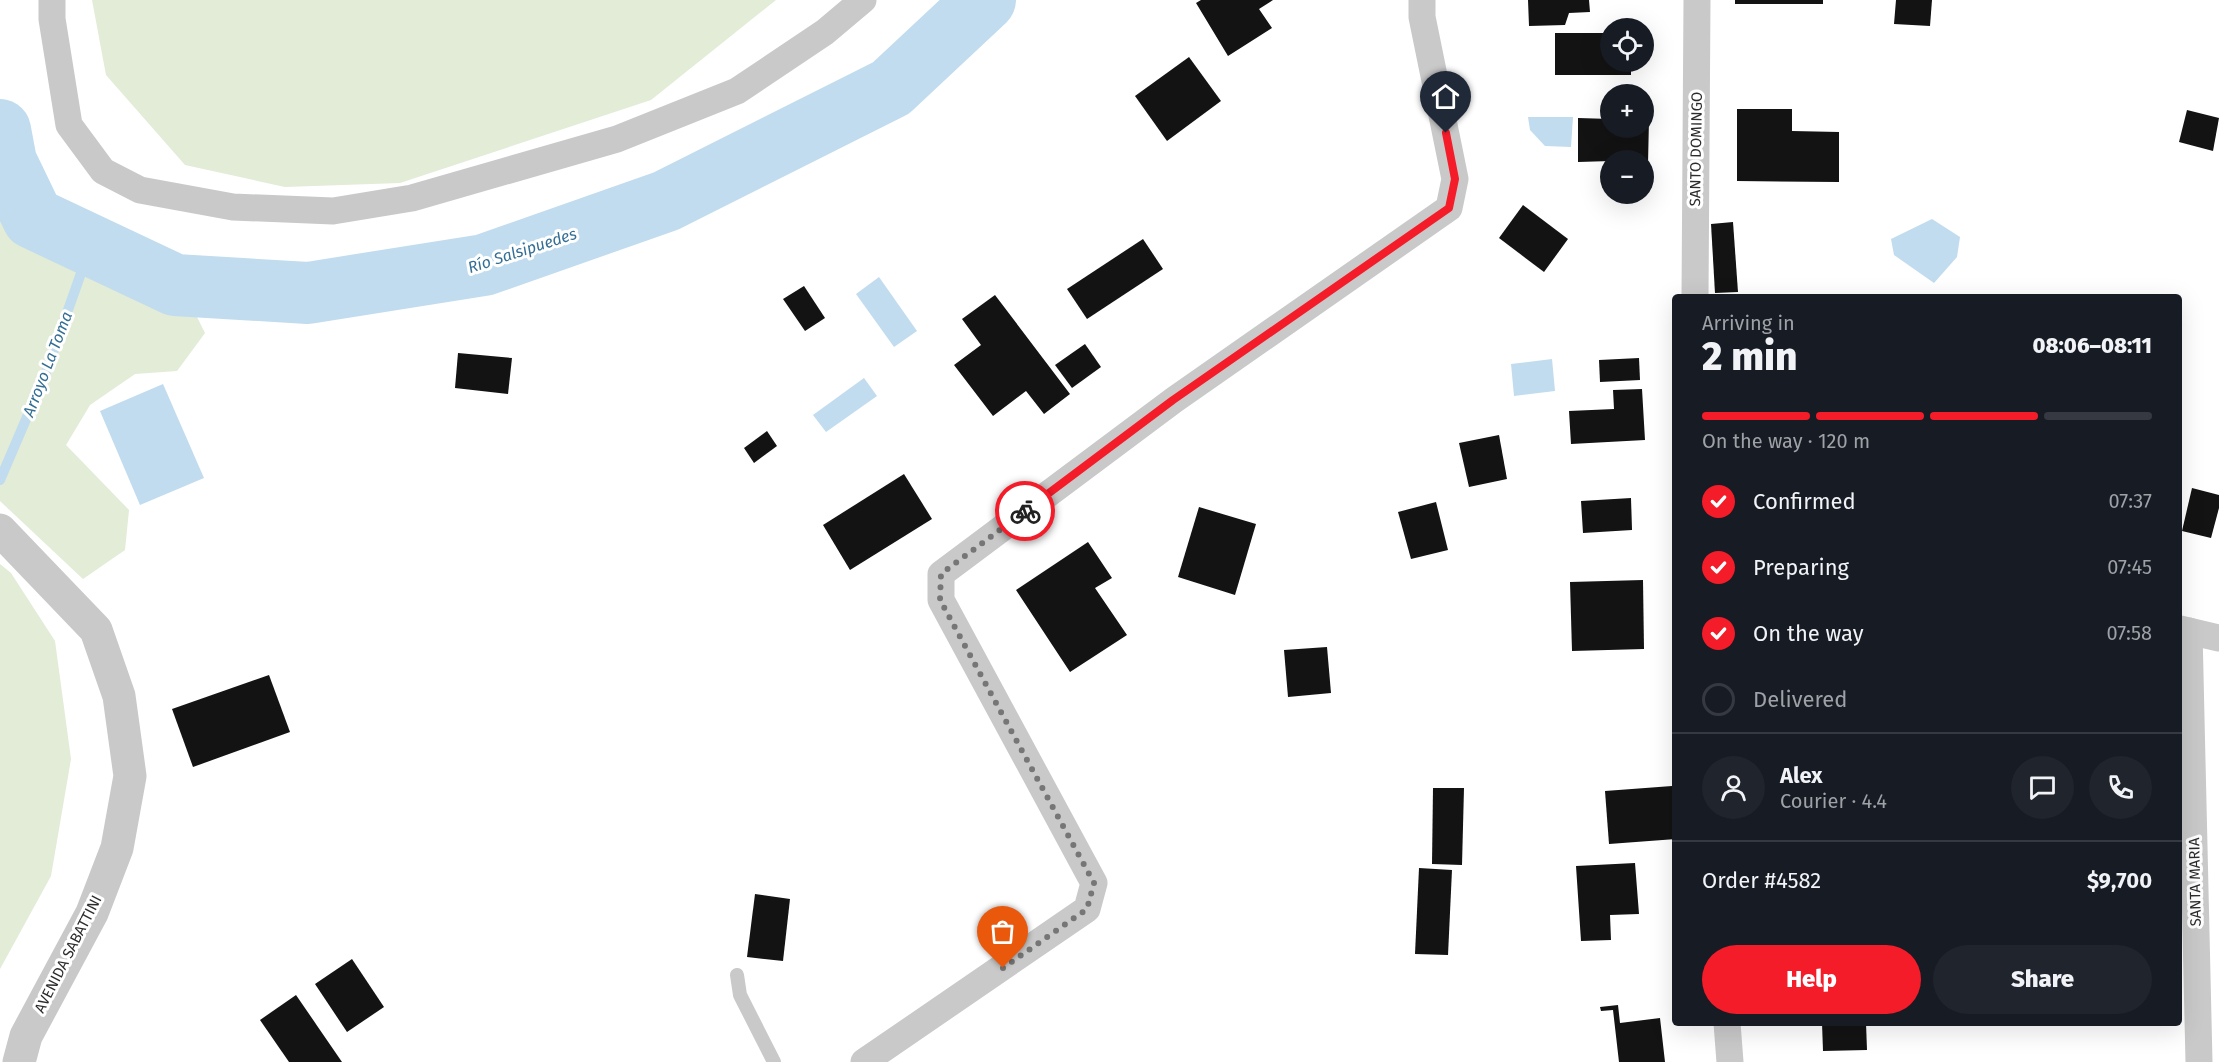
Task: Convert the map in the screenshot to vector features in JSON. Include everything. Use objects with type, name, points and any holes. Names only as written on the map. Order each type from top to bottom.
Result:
[{"type":"street","points":[[52,0],[52,19],[69,125],[103,171],[140,190],[233,207],[333,211],[412,198],[617,139],[737,91],[825,32],[863,0]]},
{"type":"street","points":[[864,1062],[1087,909],[1094,883],[940,600],[941,574],[1173,400],[1449,208],[1455,179],[1422,18],[1422,0]]},
{"type":"street","name":"SANTO DOMINGO","points":[[1695,294],[1697,0]]},
{"type":"street","name":"AVENIDA SABATTINI","points":[[1,531],[96,630],[119,696],[130,776],[117,848],[96,902],[26,1036],[19,1062]]},
{"type":"street","points":[[2184,630],[2219,638]]},
{"type":"street","name":"SANTA MARIA","points":[[2184,630],[2199,1062]]},
{"type":"street","points":[[1727,1026],[1730,1062]]},
{"type":"lane","points":[[736,975],[740,995],[774,1062]]},
{"type":"green space","points":[[92,0],[776,0],[651,100],[400,183],[285,187],[185,165],[106,75]]},
{"type":"green space","points":[[0,206],[18,231],[65,261],[130,292],[191,305],[205,333],[177,371],[135,374],[90,405],[66,445],[129,510],[125,550],[83,579],[0,501]]},
{"type":"green space","points":[[0,564],[11,573],[55,641],[71,759],[51,876],[0,969]]},
{"type":"water","points":[[1528,117],[1573,117],[1571,147],[1545,146],[1530,130]]},
{"type":"water","points":[[1932,219],[1960,237],[1957,257],[1934,283],[1894,255],[1891,239]]},
{"type":"water","points":[[879,277],[917,331],[894,347],[856,294]]},
{"type":"water","points":[[1552,359],[1555,391],[1514,396],[1511,364]]},
{"type":"water","points":[[864,378],[877,396],[826,432],[813,415]]},
{"type":"water","points":[[163,384],[204,478],[140,505],[100,411]]},
{"type":"building","points":[[1201,0],[1273,0],[1259,9],[1272,28],[1228,56],[1196,3]]},
{"type":"building","points":[[1528,0],[1589,0],[1590,12],[1569,13],[1565,25],[1529,26]]},
{"type":"building","points":[[1735,0],[1823,0],[1823,4],[1735,4]]},
{"type":"building","points":[[1896,0],[1932,0],[1930,26],[1894,24]]},
{"type":"building","points":[[1555,33],[1600,33],[1600,72],[1631,72],[1631,75],[1555,75]]},
{"type":"building","points":[[1189,57],[1221,101],[1167,141],[1135,96]]},
{"type":"building","points":[[1737,109],[1792,109],[1792,131],[1839,132],[1839,182],[1737,181]]},
{"type":"building","points":[[2187,110],[2219,118],[2213,151],[2179,142]]},
{"type":"building","points":[[1578,118],[1600,119],[1600,138],[1649,138],[1648,150],[1600,150],[1600,161],[1578,162]]},
{"type":"building","points":[[1523,205],[1568,239],[1544,272],[1499,238]]},
{"type":"building","points":[[1733,222],[1738,292],[1715,293],[1711,224]]},
{"type":"building","points":[[1143,239],[1163,269],[1087,319],[1067,289]]},
{"type":"building","points":[[804,286],[825,318],[805,331],[783,299]]},
{"type":"building","points":[[995,295],[1070,394],[1044,414],[1026,391],[993,416],[954,365],[981,345],[962,319]]},
{"type":"building","points":[[1085,344],[1101,367],[1072,388],[1055,365]]},
{"type":"building","points":[[458,353],[512,358],[508,394],[455,388]]},
{"type":"building","points":[[1639,358],[1640,380],[1600,382],[1599,360]]},
{"type":"building","points":[[1642,389],[1645,440],[1571,444],[1569,411],[1614,409],[1613,390]]},
{"type":"building","points":[[767,431],[777,446],[754,463],[744,448]]},
{"type":"building","points":[[1499,435],[1507,479],[1469,487],[1459,443]]},
{"type":"building","points":[[904,474],[932,519],[850,570],[823,525]]},
{"type":"building","points":[[2192,488],[2219,495],[2219,508],[2211,538],[2182,531]]},
{"type":"building","points":[[1631,498],[1632,530],[1583,533],[1581,501]]},
{"type":"building","points":[[1436,502],[1448,550],[1411,559],[1398,512]]},
{"type":"building","points":[[1199,507],[1256,524],[1235,595],[1178,577]]},
{"type":"building","points":[[1088,542],[1112,578],[1095,588],[1127,635],[1070,672],[1016,590]]},
{"type":"building","points":[[1643,580],[1644,649],[1572,651],[1570,582]]},
{"type":"building","points":[[1327,647],[1331,693],[1288,697],[1284,650]]},
{"type":"building","points":[[269,675],[290,732],[193,767],[172,709]]},
{"type":"building","points":[[1672,786],[1672,839],[1609,844],[1605,791]]},
{"type":"building","points":[[1433,788],[1464,788],[1462,865],[1432,864]]},
{"type":"building","points":[[1635,863],[1639,914],[1610,915],[1611,940],[1581,941],[1576,866]]},
{"type":"building","points":[[1419,868],[1452,870],[1448,955],[1415,954]]},
{"type":"building","points":[[755,894],[790,899],[783,961],[747,957]]},
{"type":"building","points":[[352,959],[384,1007],[347,1032],[315,984]]},
{"type":"building","points":[[296,995],[342,1062],[289,1062],[260,1020]]},
{"type":"building","points":[[1618,1005],[1620,1023],[1660,1018],[1665,1062],[1619,1062],[1613,1010],[1601,1011],[1600,1007]]},
{"type":"building","points":[[1822,1026],[1866,1026],[1867,1050],[1823,1051]]},
{"type":"waterway","name":"Río Salsipuedes","points":[[0,130],[6,162],[33,218],[175,285],[308,293],[484,265],[666,201],[891,88],[985,0]]},
{"type":"waterway","name":"Arroyo La Toma","points":[[0,480],[45,375],[91,245]]},
{"type":"way so far","points":[[1003,968],[1087,909],[1094,883],[940,600],[941,574],[1025,511]]},
{"type":"route","points":[[1025,511],[1173,400],[1449,208],[1455,179],[1446,133]]}]
